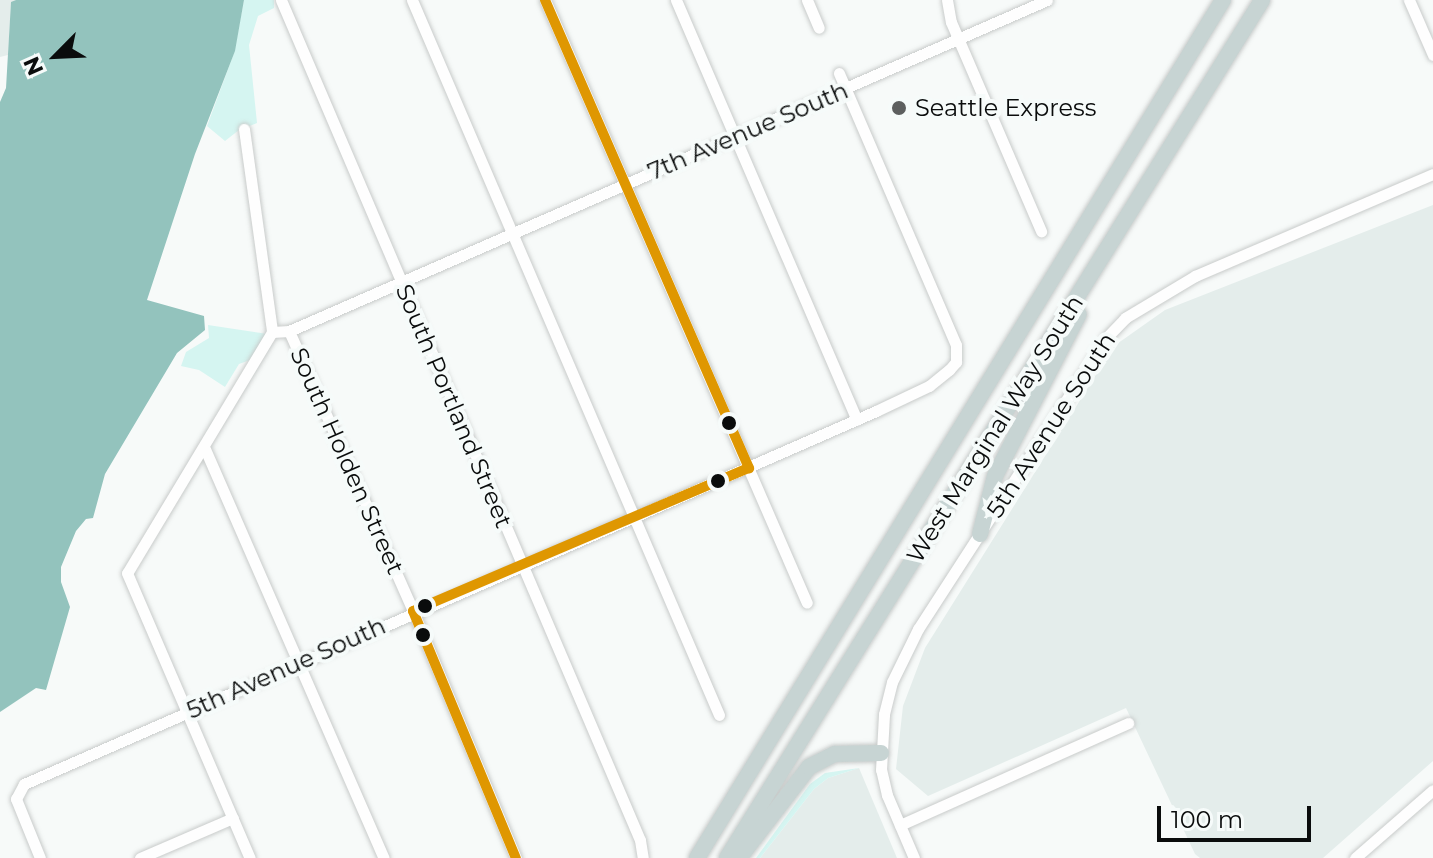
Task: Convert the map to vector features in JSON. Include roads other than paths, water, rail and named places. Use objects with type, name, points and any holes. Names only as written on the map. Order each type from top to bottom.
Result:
[{"type":"highway","name":"West Marginal Way South","points":[[697,858],[1223,0]]},
{"type":"highway","name":"West Marginal Way South","points":[[727,858],[1262,0]]},
{"type":"highway","points":[[980,534],[995,476],[1017,430],[1152,177]]},
{"type":"highway","points":[[739,858],[809,767],[835,754],[881,753]]},
{"type":"street","name":"South Portland Street","points":[[281,0],[640,840],[643,858]]},
{"type":"street","points":[[412,0],[719,715]]},
{"type":"street","points":[[545,0],[807,603]]},
{"type":"street","points":[[676,0],[857,420]]},
{"type":"street","points":[[807,0],[819,28]]},
{"type":"street","points":[[947,0],[958,39],[1041,231]]},
{"type":"street","name":"7th Avenue South","points":[[272,332],[289,331],[1047,0]]},
{"type":"street","points":[[1409,0],[1433,55]]},
{"type":"street","points":[[839,73],[846,89]]},
{"type":"street","name":"5th Avenue South","points":[[40,858],[18,804],[18,792],[30,781],[413,611],[857,420],[929,386],[949,370],[956,362],[956,345],[846,89]]},
{"type":"street","points":[[244,129],[272,332],[256,353],[205,449],[127,573],[250,858]]},
{"type":"street","name":"5th Avenue South","points":[[914,858],[884,785],[881,753],[884,714],[901,662],[1100,346],[1125,318],[1195,276],[1433,174]]},
{"type":"street","name":"South Holden Street","points":[[289,331],[413,611],[516,858]]},
{"type":"street","points":[[205,449],[384,858]]},
{"type":"street","points":[[900,825],[1128,723]]},
{"type":"street","points":[[1355,858],[1433,790]]},
{"type":"street","points":[[140,858],[233,818]]},
{"type":"place","name":"Seattle Express","points":[[899,108]]}]
